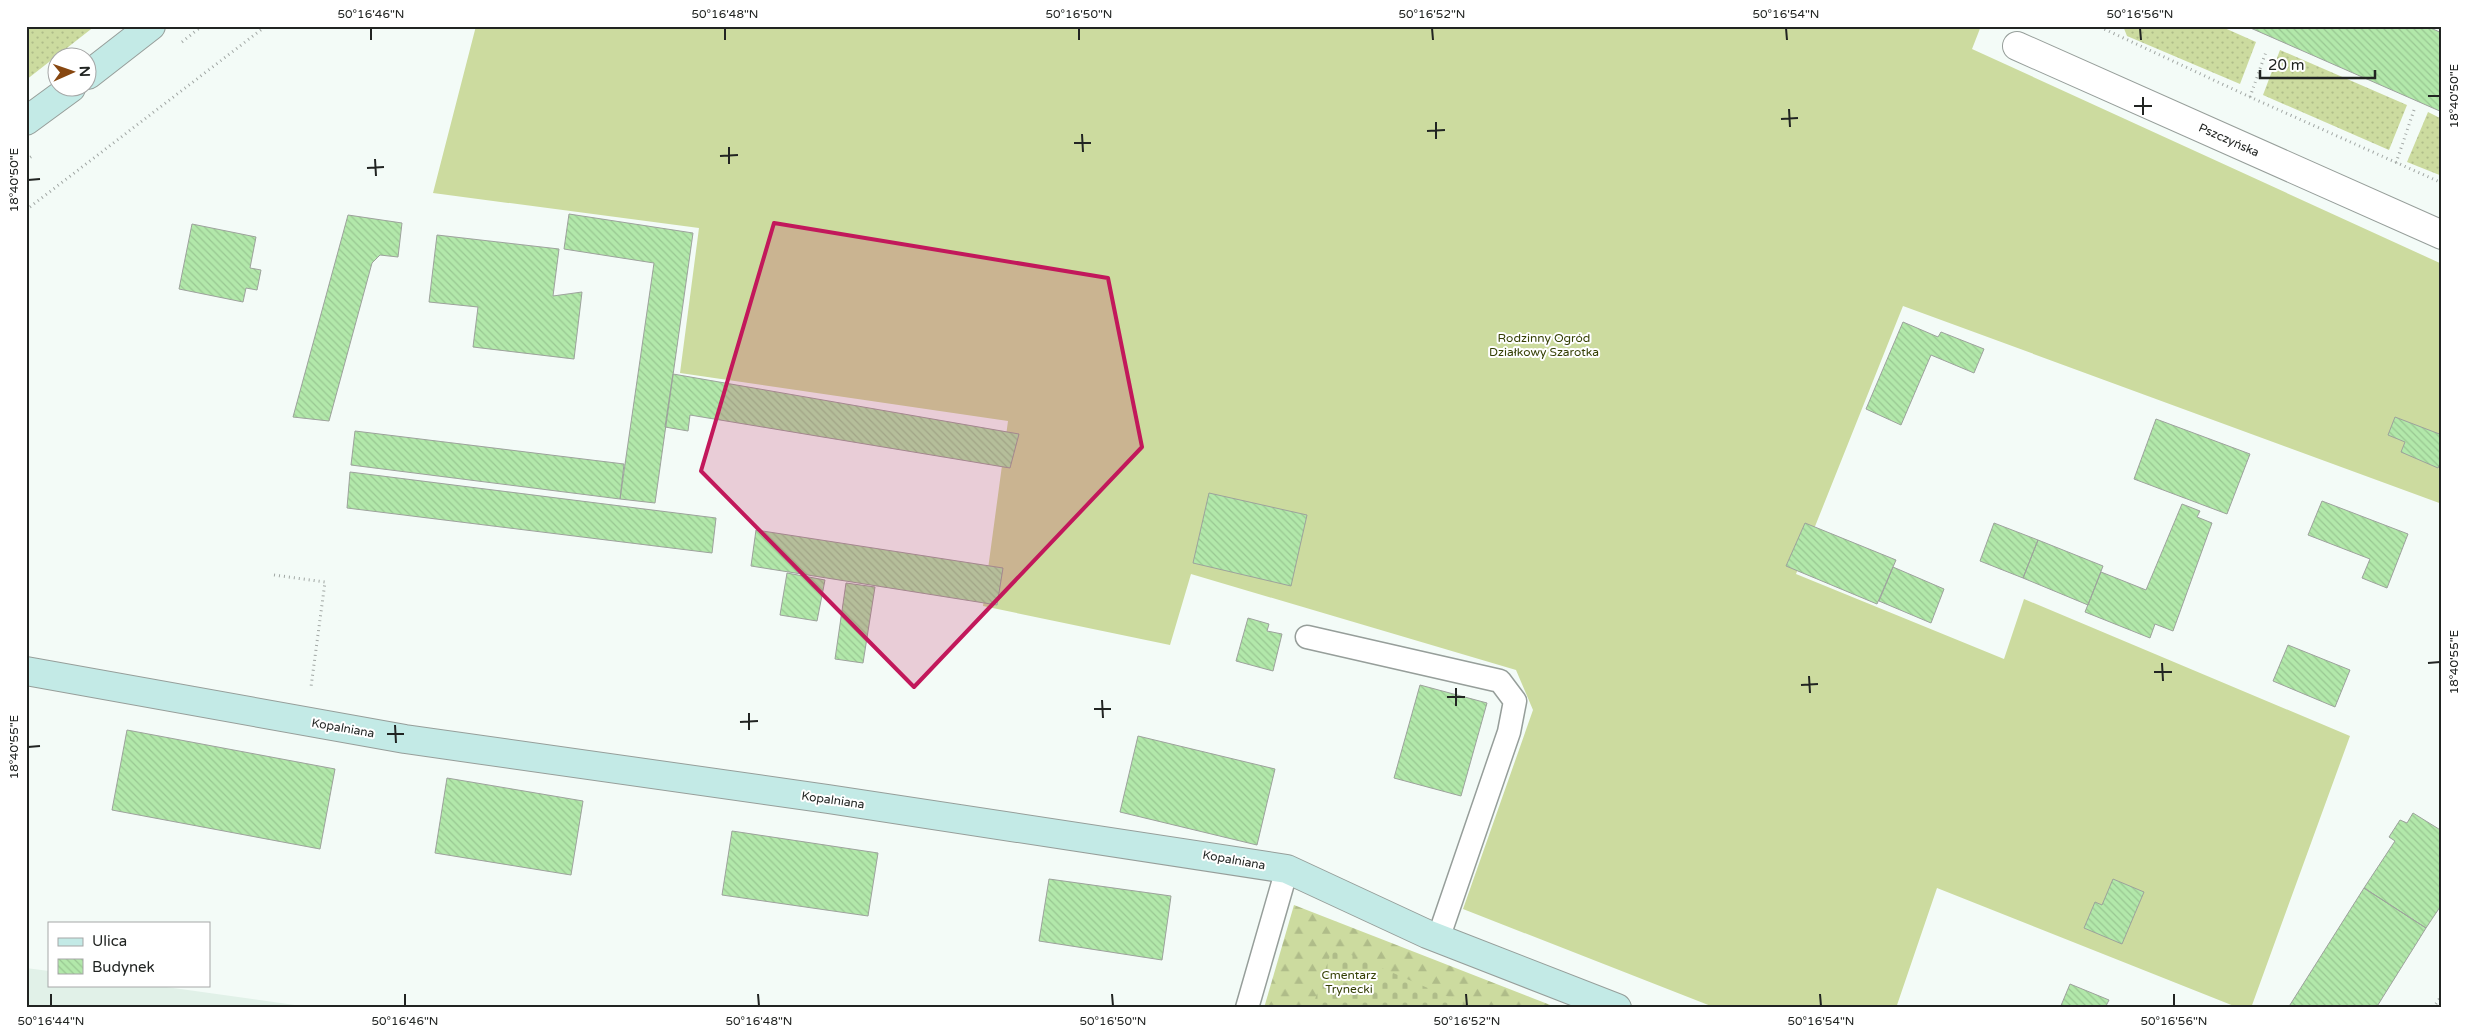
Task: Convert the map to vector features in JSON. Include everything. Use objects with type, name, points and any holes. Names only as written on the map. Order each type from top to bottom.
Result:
[{"type":"street","points":[[98,67],[151,26]]},
{"type":"street","name":"Pszczyńska","points":[[2017,46],[2442,235]]},
{"type":"street","points":[[26,121],[57,98]]},
{"type":"street","name":"Kopalniana","points":[[26,671],[405,740],[828,798],[1287,870],[1438,939],[1617,1008]]},
{"type":"lane","points":[[1306,636],[1500,681],[1515,702],[1509,732],[1438,939]]},
{"type":"lane","points":[[1247,1008],[1287,870]]},
{"type":"path","points":[[26,210],[266,26]]},
{"type":"path","points":[[2101,27],[2250,98],[2442,183]]},
{"type":"path","points":[[2250,98],[2266,52]]},
{"type":"path","points":[[2396,163],[2414,110]]},
{"type":"path","points":[[274,575],[325,582],[310,695]]},
{"type":"path","points":[[2434,1008],[2442,995]]},
{"type":"highlighted area","points":[[774,223],[1108,278],[1142,447],[914,687],[701,471]]},
{"type":"shaded area","points":[[26,968],[48,971],[48,986],[159,986],[316,1008],[26,1008]]},
{"type":"green space","points":[[26,26],[95,26],[67,48],[48,48],[48,63],[26,80]]},
{"type":"green space","name":"Rodzinny Ogród Działkowy Szarotka","points":[[476,26],[1981,26],[1972,49],[2442,264],[2442,504],[1903,306],[1796,574],[2004,659],[2024,599],[2350,736],[2251,1008],[2239,1008],[1937,888],[1896,1008],[1716,1008],[1463,909],[1533,710],[1516,670],[1191,574],[1170,645],[983,606],[1008,421],[680,373],[699,228],[433,193]]},
{"type":"green space","points":[[2123,26],[2220,26],[2256,42],[2240,84],[2127,36]]},
{"type":"green space","points":[[2280,50],[2407,105],[2389,150],[2263,95]]},
{"type":"green space","points":[[2428,112],[2442,119],[2442,176],[2407,162]]},
{"type":"green space","points":[[1294,905],[1558,1008],[1264,1008]]},
{"type":"green space","name":"Cmentarz Trynecki","points":[[1333,947],[1474,1008],[1312,1008]]},
{"type":"building","points":[[2246,26],[2426,26],[2442,33],[2442,112]]},
{"type":"building","points":[[569,214],[693,233],[655,503],[620,499],[654,263],[564,249]]},
{"type":"building","points":[[348,215],[402,223],[398,257],[380,255],[372,263],[329,421],[293,417]]},
{"type":"building","points":[[192,224],[256,237],[250,268],[261,270],[257,290],[246,288],[243,302],[179,289]]},
{"type":"building","points":[[437,235],[559,249],[553,296],[582,292],[574,359],[473,347],[478,307],[429,302]]},
{"type":"building","points":[[1903,322],[1938,337],[1941,332],[1984,349],[1974,373],[1931,355],[1901,425],[1866,409]]},
{"type":"building","points":[[673,374],[1019,434],[1010,468],[690,415],[688,431],[665,427]]},
{"type":"building","points":[[2395,417],[2442,435],[2442,459],[2438,468],[2401,452],[2405,442],[2388,435]]},
{"type":"building","points":[[2156,419],[2250,454],[2227,514],[2134,479]]},
{"type":"building","points":[[355,431],[624,464],[620,499],[351,465]]},
{"type":"building","points":[[350,472],[716,518],[712,553],[347,508]]},
{"type":"building","points":[[1209,493],[1307,515],[1291,586],[1193,563]]},
{"type":"building","points":[[2322,501],[2408,534],[2387,588],[2362,578],[2370,559],[2308,535]]},
{"type":"building","points":[[2182,504],[2200,511],[2197,517],[2212,523],[2173,631],[2155,624],[2150,638],[2085,612],[2101,572],[2146,590]]},
{"type":"building","points":[[1805,523],[1896,560],[1877,604],[1786,566]]},
{"type":"building","points":[[1994,523],[2038,540],[2023,578],[1980,561]]},
{"type":"building","points":[[756,530],[1003,568],[997,605],[751,566]]},
{"type":"building","points":[[2038,540],[2103,566],[2088,605],[2023,578]]},
{"type":"building","points":[[1893,567],[1944,589],[1931,623],[1879,601]]},
{"type":"building","points":[[787,573],[825,580],[817,621],[780,615]]},
{"type":"building","points":[[846,583],[875,587],[863,663],[835,659]]},
{"type":"building","points":[[1248,618],[1269,624],[1267,631],[1282,634],[1273,671],[1236,661]]},
{"type":"building","points":[[2288,645],[2350,670],[2335,707],[2273,681]]},
{"type":"building","points":[[1420,685],[1487,703],[1461,796],[1394,778]]},
{"type":"building","points":[[127,730],[335,769],[320,849],[112,810]]},
{"type":"building","points":[[1138,736],[1275,769],[1257,845],[1120,812]]},
{"type":"building","points":[[447,778],[583,801],[571,875],[435,853]]},
{"type":"building","points":[[2413,813],[2442,831],[2442,904],[2426,928],[2364,888],[2395,841],[2389,837],[2400,820],[2407,823]]},
{"type":"building","points":[[732,831],[878,853],[868,916],[722,895]]},
{"type":"building","points":[[1049,879],[1171,896],[1162,960],[1039,941]]},
{"type":"building","points":[[2113,879],[2144,892],[2122,944],[2084,928],[2095,902],[2102,905]]},
{"type":"building","points":[[2364,888],[2426,928],[2376,1008],[2288,1008]]},
{"type":"building","points":[[2070,984],[2109,1000],[2105,1008],[2060,1008]]}]
